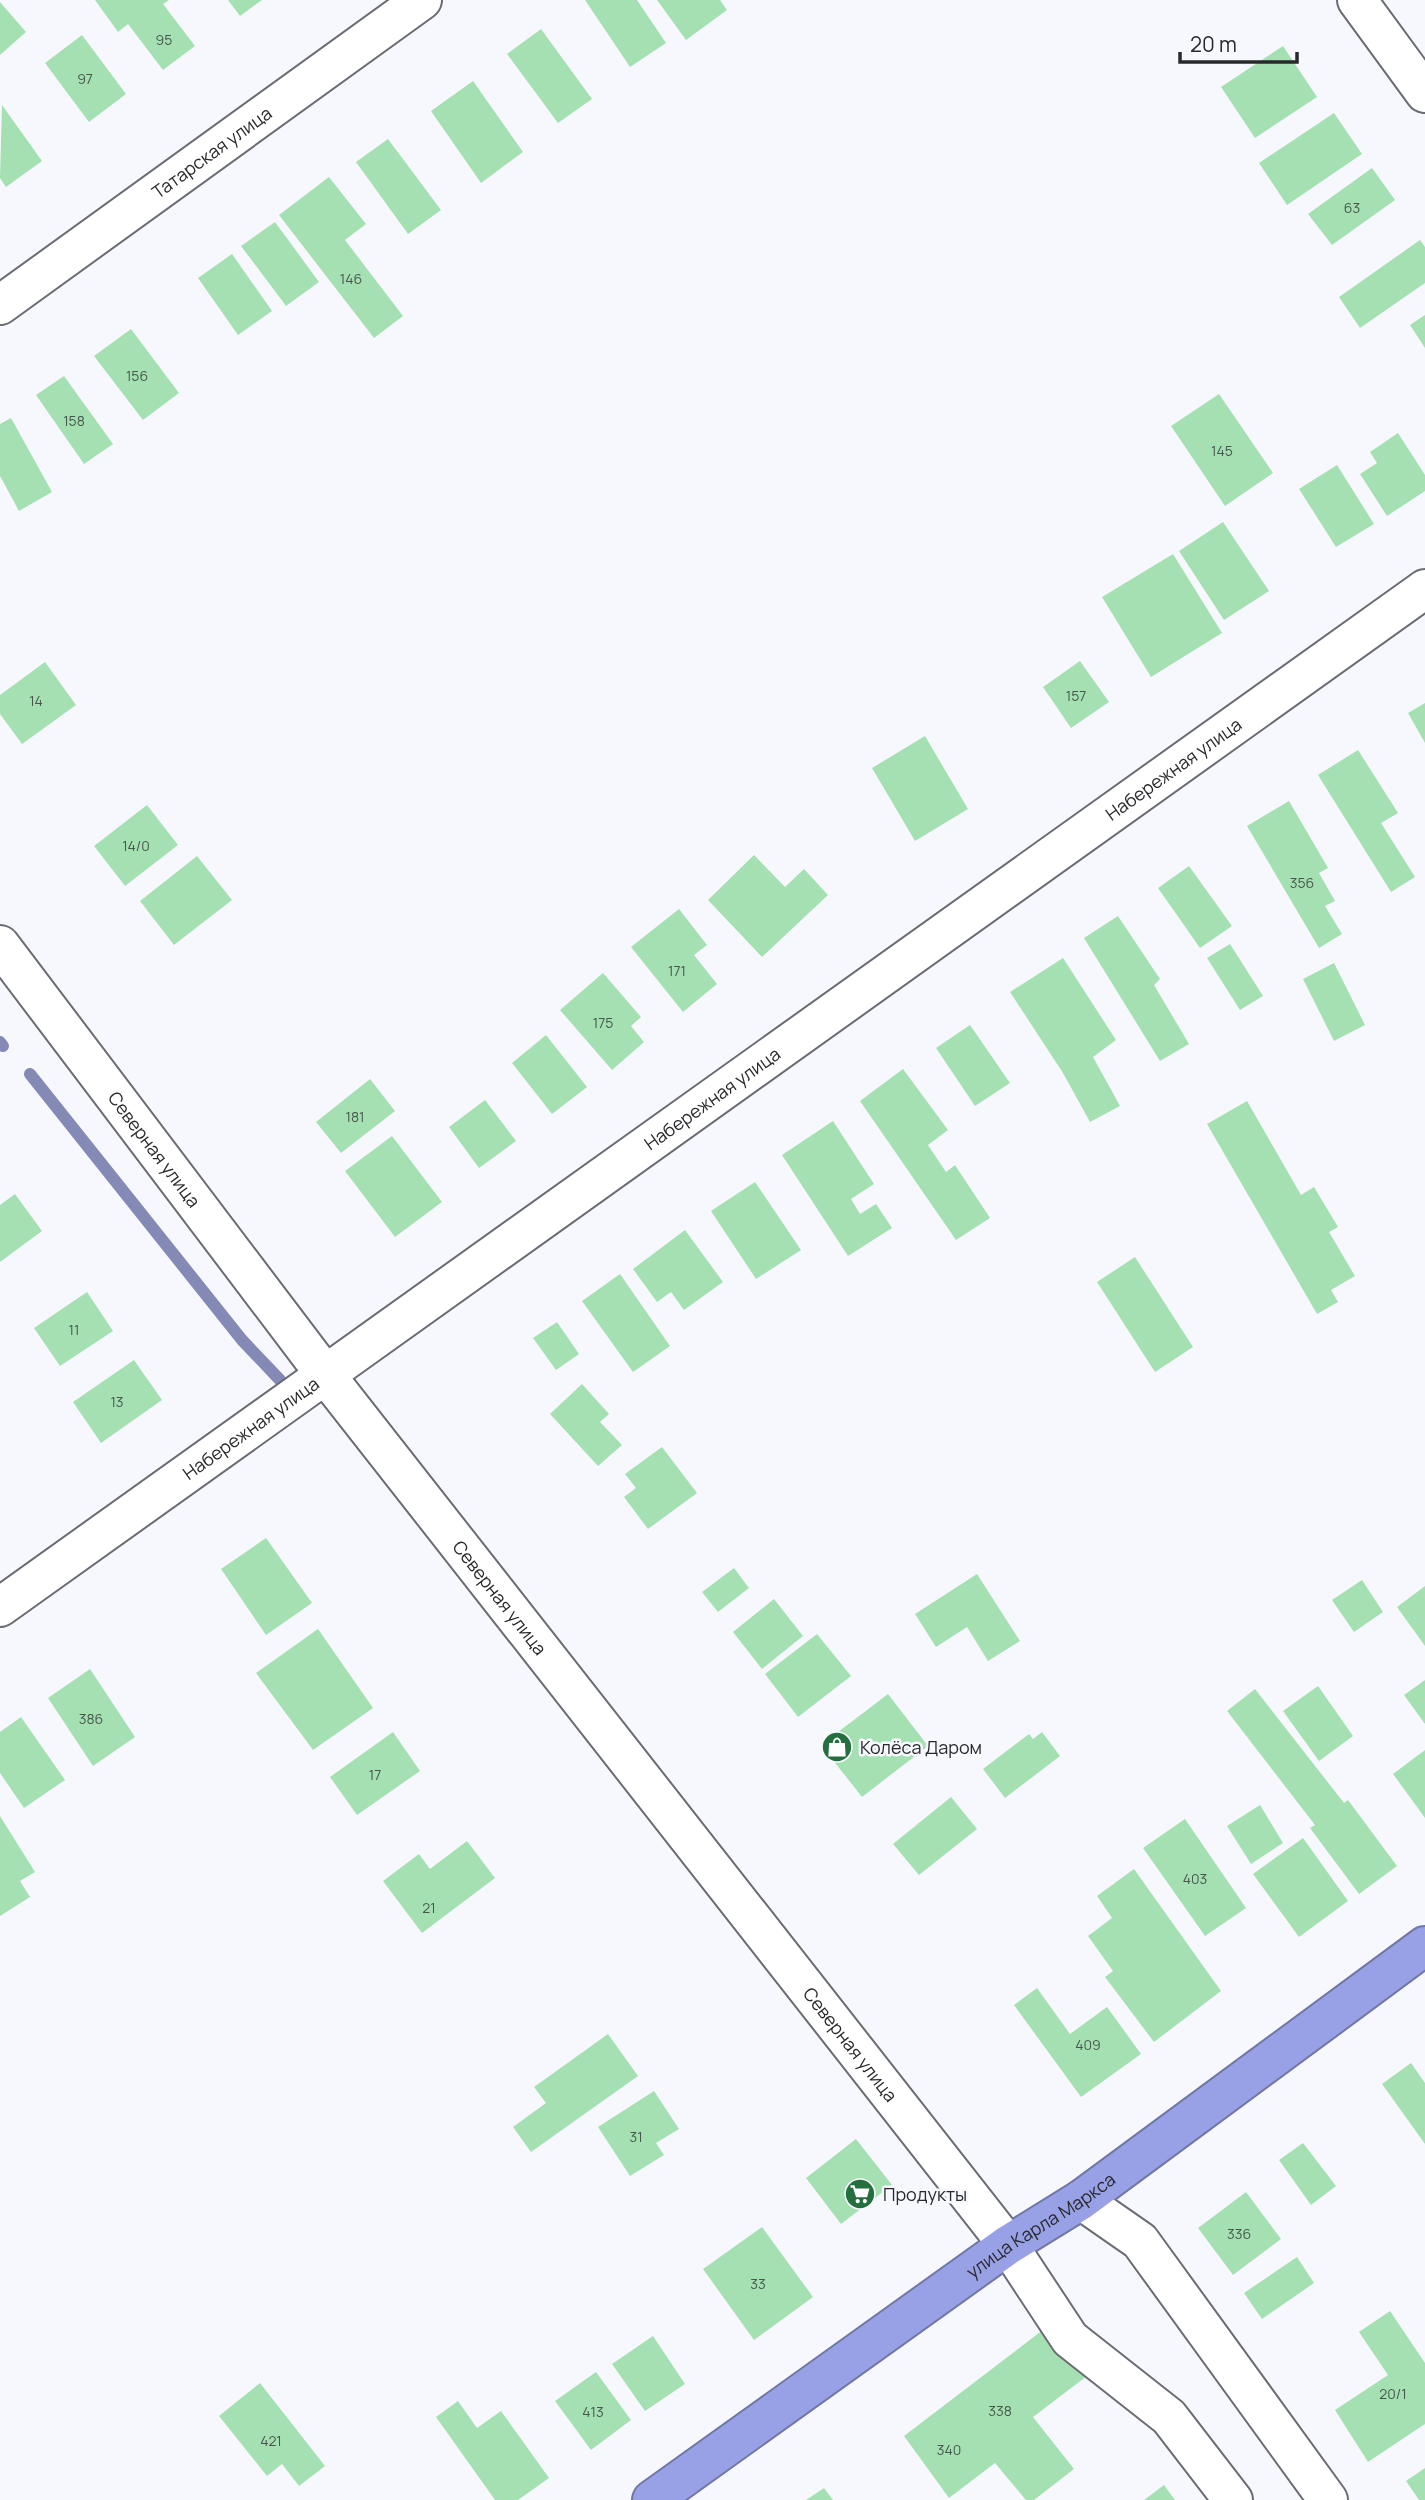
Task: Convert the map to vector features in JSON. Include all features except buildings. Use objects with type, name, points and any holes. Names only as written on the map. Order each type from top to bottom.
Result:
[{"type":"highway","name":"улица Карла Маркса","points":[[652,2500],[1008,2245],[1081,2200],[1425,1946]]},
{"type":"street","name":"Татарская улица","points":[[0,305],[422,0]]},
{"type":"street","points":[[1357,0],[1425,93]]},
{"type":"street","name":"Набережная улица","points":[[0,1607],[1425,589]]},
{"type":"street","name":"Северная улица","points":[[0,945],[324,1373],[1008,2245],[1070,2339],[1169,2417],[1233,2500]]},
{"type":"street","points":[[1081,2200],[1140,2241],[1328,2500]]},
{"type":"waterway","points":[[0,1042],[3,1046]]},
{"type":"waterway","points":[[30,1074],[242,1340],[280,1380]]},
{"type":"place","name":"Колёса Даром","points":[[837,1747]]},
{"type":"place","name":"Продукты","points":[[860,2194]]}]
